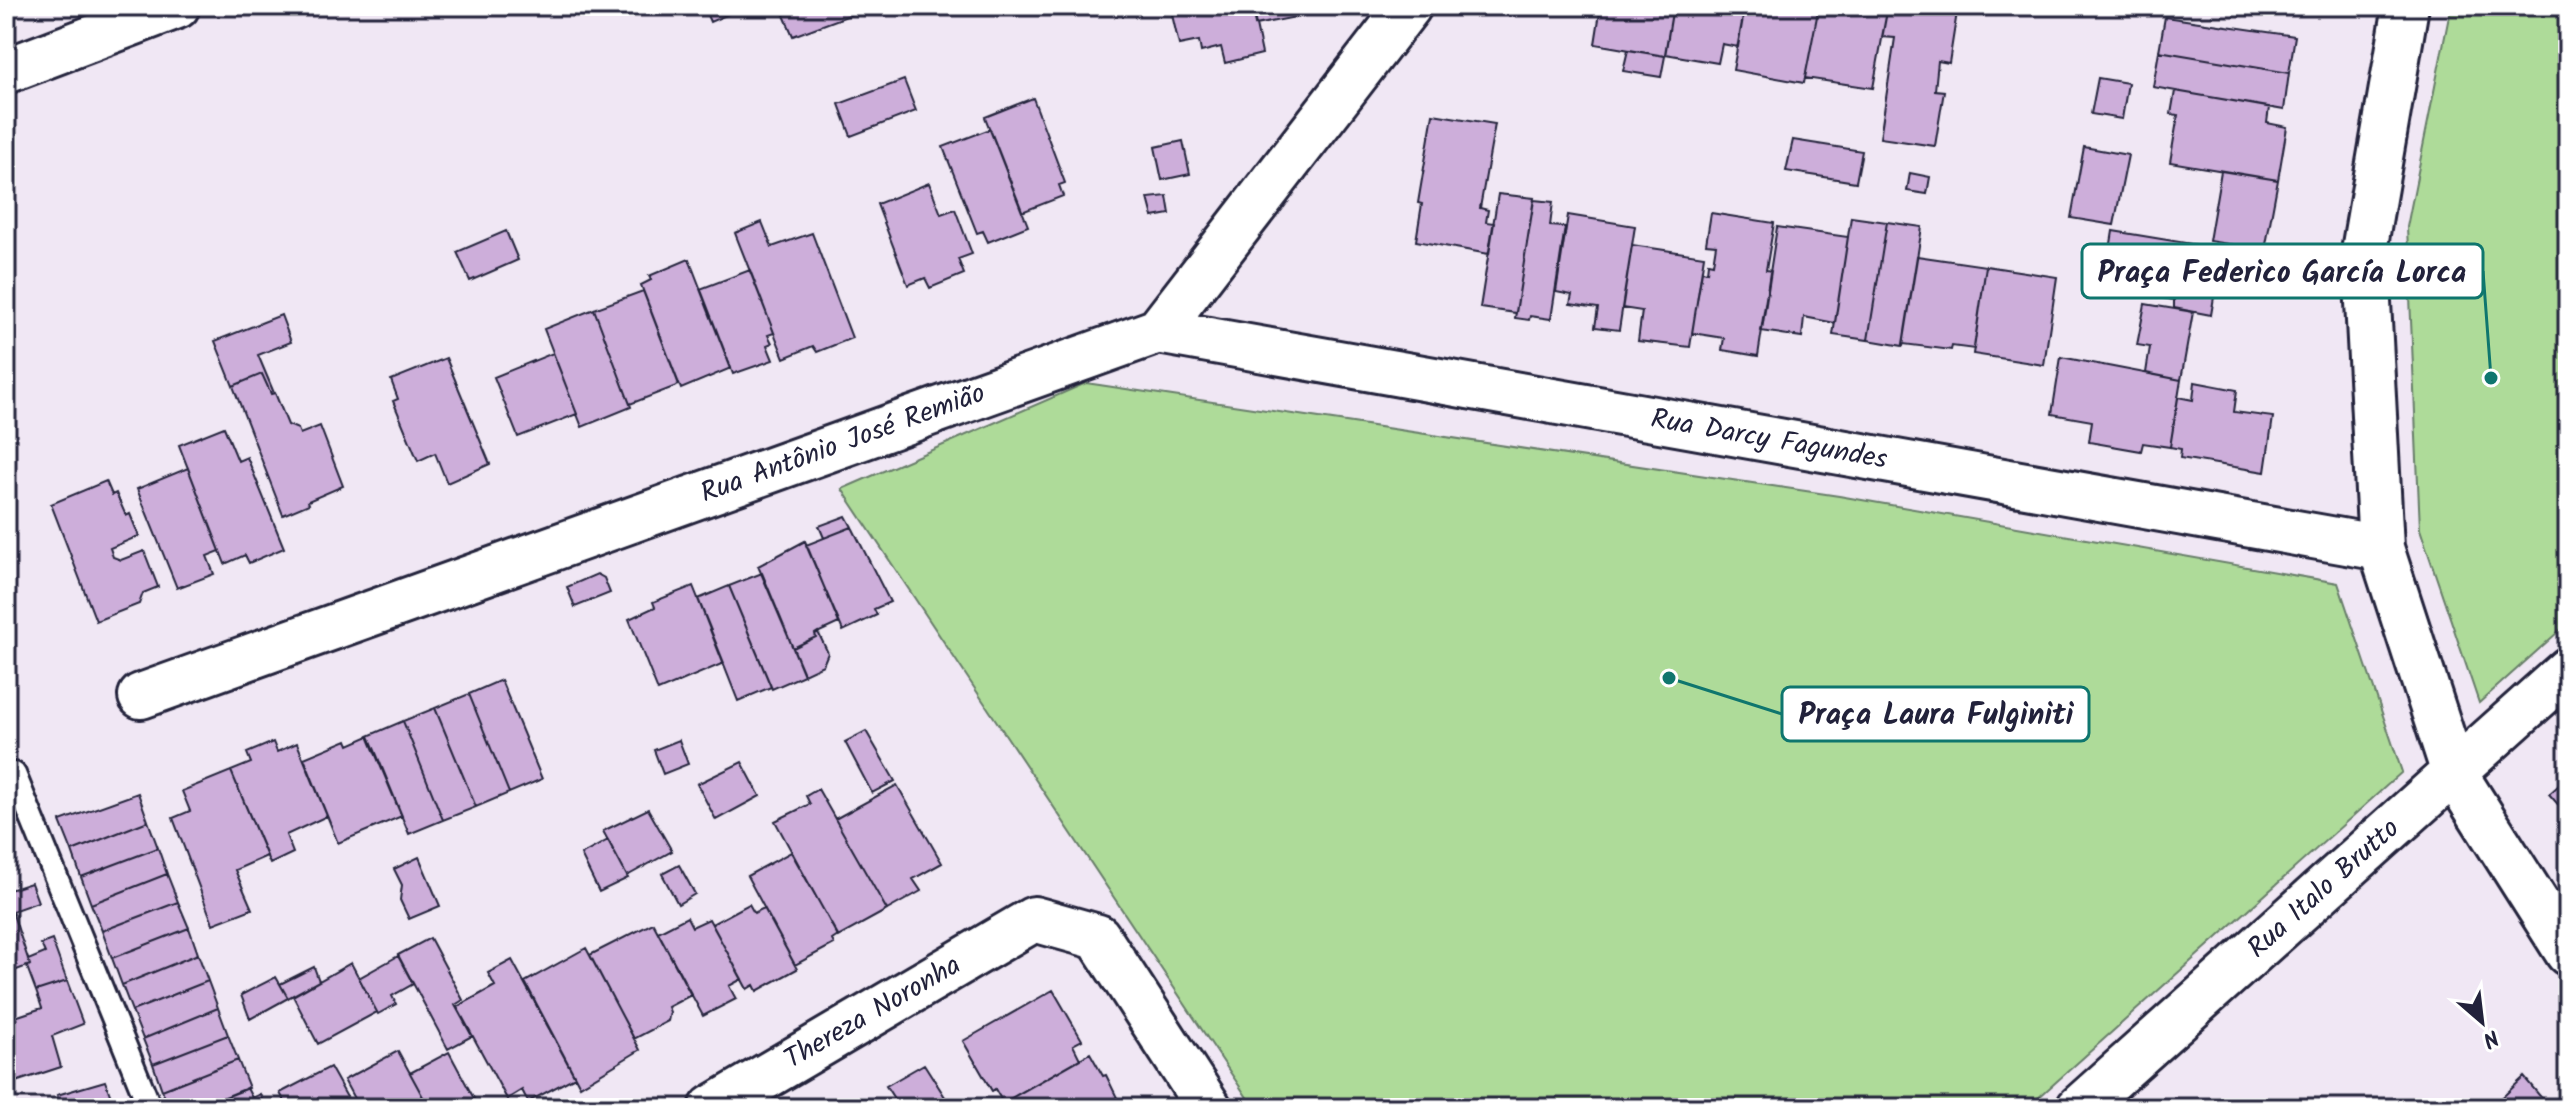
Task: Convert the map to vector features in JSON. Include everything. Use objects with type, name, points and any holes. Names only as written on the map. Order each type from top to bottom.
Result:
[{"type":"street","points":[[6,71],[177,6]]},
{"type":"street","points":[[1158,331],[1409,6]]},
{"type":"street","points":[[2406,6],[2365,245],[2381,548],[2454,773],[2568,953]]},
{"type":"street","name":"Rua Darcy Fagundes","points":[[1158,331],[2381,548]]},
{"type":"street","name":"Rua Antônio José Remião","points":[[141,696],[1158,331]]},
{"type":"street","name":"Rua Italo Brutto","points":[[2079,1108],[2568,670]]},
{"type":"street","name":"Thereza Noronha","points":[[712,1108],[1034,919],[1098,937],[1209,1108]]},
{"type":"lane","points":[[14,774],[150,1108]]},
{"type":"green space","points":[[2451,6],[2568,6],[2568,623],[2479,703],[2420,529],[2407,227]]},
{"type":"green space","points":[[1086,383],[1839,496],[2338,583],[2402,772],[2027,1108],[1254,1108],[842,489]]},
{"type":"building","points":[[703,6],[747,6],[710,22]]},
{"type":"building","points":[[780,6],[856,6],[858,12],[793,36]]},
{"type":"building","points":[[1170,6],[1252,6],[1262,54],[1225,63],[1221,47],[1201,52],[1199,41],[1179,45]]},
{"type":"building","points":[[1252,6],[1326,6],[1327,11],[1255,25]]},
{"type":"building","points":[[1601,6],[1673,6],[1665,56],[1595,44]]},
{"type":"building","points":[[1673,6],[1745,6],[1738,47],[1722,44],[1718,63],[1665,54]]},
{"type":"building","points":[[1745,6],[1819,6],[1804,83],[1733,70]]},
{"type":"building","points":[[1819,6],[1888,6],[1873,88],[1805,78]]},
{"type":"building","points":[[1888,6],[1958,6],[1949,63],[1938,61],[1935,90],[1944,91],[1935,146],[1880,138],[1895,38],[1882,37]]},
{"type":"building","points":[[2165,17],[2295,36],[2289,73],[2159,51]]},
{"type":"building","points":[[1628,50],[1665,56],[1661,77],[1623,71]]},
{"type":"building","points":[[2159,51],[2289,73],[2284,110],[2153,87]]},
{"type":"building","points":[[2098,78],[2128,83],[2122,119],[2091,114]]},
{"type":"building","points":[[904,80],[916,111],[851,136],[839,104]]},
{"type":"building","points":[[2175,91],[2269,107],[2267,123],[2287,127],[2278,180],[2170,162],[2178,115],[2171,114]]},
{"type":"building","points":[[1033,98],[1065,183],[1059,185],[1063,196],[1022,212],[985,117]]},
{"type":"building","points":[[1433,114],[1495,124],[1480,208],[1488,210],[1486,222],[1494,223],[1489,254],[1416,241],[1422,204],[1418,203]]},
{"type":"building","points":[[990,129],[1028,226],[988,242],[983,231],[977,233],[943,147]]},
{"type":"building","points":[[1793,140],[1862,151],[1856,182],[1786,171]]},
{"type":"building","points":[[1183,141],[1190,174],[1162,180],[1155,147]]},
{"type":"building","points":[[2084,147],[2128,155],[2114,225],[2071,218]]},
{"type":"building","points":[[2221,171],[2278,180],[2265,250],[2209,241]]},
{"type":"building","points":[[1910,173],[1930,177],[1927,194],[1907,191]]},
{"type":"building","points":[[929,183],[941,214],[955,209],[972,254],[958,259],[964,274],[930,288],[925,278],[908,285],[877,204]]},
{"type":"building","points":[[1498,194],[1534,198],[1516,313],[1480,308]]},
{"type":"building","points":[[1167,196],[1170,214],[1153,217],[1148,198]]},
{"type":"building","points":[[1534,200],[1553,202],[1550,226],[1565,227],[1551,319],[1530,316],[1529,320],[1515,318]]},
{"type":"building","points":[[1711,213],[1774,223],[1766,270],[1771,271],[1758,356],[1722,350],[1724,338],[1692,333],[1702,271],[1707,272],[1708,263],[1713,264],[1716,245],[1706,244]]},
{"type":"building","points":[[1568,215],[1635,226],[1619,330],[1595,327],[1598,308],[1570,304],[1572,295],[1556,292]]},
{"type":"building","points":[[1851,217],[1887,222],[1868,340],[1833,335]]},
{"type":"building","points":[[762,222],[772,247],[812,233],[852,338],[817,352],[813,346],[784,358],[735,233]]},
{"type":"building","points":[[1887,222],[1922,227],[1903,346],[1868,340]]},
{"type":"building","points":[[1777,227],[1848,237],[1835,323],[1804,317],[1802,337],[1761,331]]},
{"type":"building","points":[[506,231],[518,260],[470,281],[457,252]]},
{"type":"building","points":[[2113,231],[2222,249],[2211,315],[2174,308],[2174,300],[2104,288]]},
{"type":"building","points":[[1632,245],[1704,256],[1690,347],[1638,341],[1642,311],[1622,308]]},
{"type":"building","points":[[1917,256],[1986,266],[1974,349],[1952,346],[1951,350],[1903,344]]},
{"type":"building","points":[[689,259],[731,368],[681,389],[641,285],[651,280],[649,276]]},
{"type":"building","points":[[1986,266],[2057,277],[2044,365],[1973,354]]},
{"type":"building","points":[[750,270],[774,333],[768,335],[772,343],[767,345],[773,360],[733,374],[700,289]]},
{"type":"building","points":[[643,291],[679,385],[630,404],[594,309]]},
{"type":"building","points":[[2145,304],[2193,312],[2181,380],[2146,373],[2150,347],[2137,345]]},
{"type":"building","points":[[594,309],[631,407],[582,427],[544,329]]},
{"type":"building","points":[[281,315],[291,342],[258,355],[274,393],[271,394],[262,374],[233,386],[215,341]]},
{"type":"building","points":[[553,353],[577,414],[518,437],[494,377]]},
{"type":"building","points":[[2061,357],[2181,380],[2170,447],[2143,443],[2141,451],[2089,442],[2092,421],[2052,414]]},
{"type":"building","points":[[446,358],[490,464],[447,483],[435,453],[418,461],[393,401],[398,399],[391,380]]},
{"type":"building","points":[[262,374],[271,394],[275,393],[288,425],[298,429],[300,434],[320,426],[343,486],[283,515],[233,386]]},
{"type":"building","points":[[2195,382],[2237,390],[2234,412],[2273,417],[2265,472],[2180,458],[2181,449],[2170,447],[2178,397],[2193,400]]},
{"type":"building","points":[[224,427],[238,461],[247,457],[284,548],[249,563],[245,555],[225,564],[179,445]]},
{"type":"building","points":[[188,468],[220,551],[207,556],[214,574],[177,588],[137,489]]},
{"type":"building","points":[[106,481],[112,495],[116,493],[126,516],[130,514],[139,536],[110,548],[113,557],[121,560],[144,551],[158,587],[143,593],[139,604],[96,621],[51,504]]},
{"type":"building","points":[[846,516],[852,527],[824,538],[819,526]]},
{"type":"building","points":[[852,527],[890,602],[874,609],[877,615],[843,631],[806,545]]},
{"type":"building","points":[[805,541],[839,623],[793,648],[758,566]]},
{"type":"building","points":[[762,573],[804,675],[772,689],[729,586]]},
{"type":"building","points":[[597,574],[604,578],[610,593],[575,607],[567,587]]},
{"type":"building","points":[[693,586],[724,663],[658,691],[629,619],[655,607],[653,602]]},
{"type":"building","points":[[729,586],[771,687],[738,701],[698,599]]},
{"type":"building","points":[[818,632],[828,653],[823,665],[804,674],[793,648],[816,637]]},
{"type":"building","points":[[501,680],[542,779],[509,793],[469,694]]},
{"type":"building","points":[[469,694],[509,793],[476,807],[435,708]]},
{"type":"building","points":[[435,708],[476,807],[443,820],[403,721]]},
{"type":"building","points":[[403,721],[443,820],[409,834],[368,736]]},
{"type":"building","points":[[866,731],[895,781],[872,793],[845,742]]},
{"type":"building","points":[[369,736],[402,816],[338,843],[304,758],[347,740],[349,745]]},
{"type":"building","points":[[679,740],[688,764],[663,774],[654,750]]},
{"type":"building","points":[[273,742],[277,752],[297,743],[327,816],[286,835],[293,853],[270,864],[231,771],[251,763],[247,753]]},
{"type":"building","points":[[742,762],[760,796],[716,820],[697,784]]},
{"type":"building","points":[[231,771],[267,856],[235,870],[252,909],[213,924],[173,818],[190,811],[182,791]]},
{"type":"building","points":[[2568,777],[2568,816],[2549,794]]},
{"type":"building","points":[[897,785],[942,863],[913,879],[921,891],[887,910],[835,819]]},
{"type":"building","points":[[818,789],[887,910],[838,937],[775,821],[810,804],[806,796]]},
{"type":"building","points":[[138,793],[148,821],[72,851],[60,821]]},
{"type":"building","points":[[648,809],[672,851],[627,876],[603,831]]},
{"type":"building","points":[[148,821],[158,848],[81,877],[72,851]]},
{"type":"building","points":[[608,840],[628,878],[599,892],[581,855]]},
{"type":"building","points":[[158,848],[167,874],[91,904],[81,877]]},
{"type":"building","points":[[791,852],[838,936],[832,940],[834,944],[795,965],[747,876]]},
{"type":"building","points":[[419,857],[440,906],[409,919],[400,900],[402,885],[394,869]]},
{"type":"building","points":[[679,865],[695,894],[678,904],[662,874]]},
{"type":"building","points":[[167,874],[178,902],[102,931],[91,904]]},
{"type":"building","points":[[31,883],[38,902],[12,911],[30,965],[6,974],[6,891]]},
{"type":"building","points":[[178,902],[189,928],[112,958],[102,931]]},
{"type":"building","points":[[749,904],[754,913],[764,908],[797,969],[757,991],[754,985],[747,989],[712,924]]},
{"type":"building","points":[[687,917],[692,927],[709,919],[742,979],[729,986],[736,999],[703,1016],[658,932]]},
{"type":"building","points":[[653,923],[691,995],[668,1007],[668,1021],[634,1039],[590,955]]},
{"type":"building","points":[[189,928],[198,954],[122,985],[112,958]]},
{"type":"building","points":[[430,938],[463,1000],[455,1005],[472,1036],[448,1049],[398,955]]},
{"type":"building","points":[[52,940],[67,981],[36,991],[27,967],[30,965],[28,960],[45,953],[41,944]]},
{"type":"building","points":[[586,948],[640,1050],[580,1086],[525,982]]},
{"type":"building","points":[[198,954],[208,981],[132,1011],[122,985]]},
{"type":"building","points":[[398,956],[413,984],[392,996],[396,1004],[378,1014],[359,978]]},
{"type":"building","points":[[512,960],[575,1077],[528,1102],[522,1090],[507,1099],[457,1007],[495,986],[488,973]]},
{"type":"building","points":[[351,963],[377,1012],[318,1044],[293,996]]},
{"type":"building","points":[[314,967],[319,981],[288,998],[280,984]]},
{"type":"building","points":[[276,977],[288,998],[250,1019],[241,995]]},
{"type":"building","points":[[67,981],[83,1024],[52,1036],[61,1067],[6,1085],[6,1020],[42,1008],[36,991]]},
{"type":"building","points":[[208,981],[218,1008],[143,1039],[132,1011]]},
{"type":"building","points":[[1053,990],[1082,1040],[1073,1045],[1080,1059],[1003,1103],[995,1089],[992,1091],[963,1041]]},
{"type":"building","points":[[218,1008],[228,1035],[153,1064],[143,1039]]},
{"type":"building","points":[[228,1035],[238,1060],[162,1090],[153,1064]]},
{"type":"building","points":[[398,1051],[429,1108],[359,1108],[344,1080]]},
{"type":"building","points":[[449,1052],[479,1108],[429,1108],[410,1073]]},
{"type":"building","points":[[1090,1053],[1103,1076],[1106,1075],[1122,1108],[1010,1108],[1006,1101]]},
{"type":"building","points":[[238,1060],[249,1088],[198,1108],[169,1108],[162,1090]]},
{"type":"building","points":[[924,1064],[952,1108],[900,1108],[886,1086]]},
{"type":"building","points":[[330,1067],[348,1099],[331,1108],[288,1108],[280,1093]]},
{"type":"building","points":[[2524,1077],[2550,1108],[2491,1108]]},
{"type":"building","points":[[105,1081],[115,1108],[61,1108],[57,1095]]},
{"type":"building","points":[[247,1088],[252,1098],[260,1094],[265,1108],[198,1108]]},
{"type":"building","points":[[348,1099],[352,1108],[331,1108]]},
{"type":"place","name":"Praça Federico García Lorca","points":[[2491,378]]},
{"type":"place","name":"Praça Laura Fulginiti","points":[[1669,678]]}]
